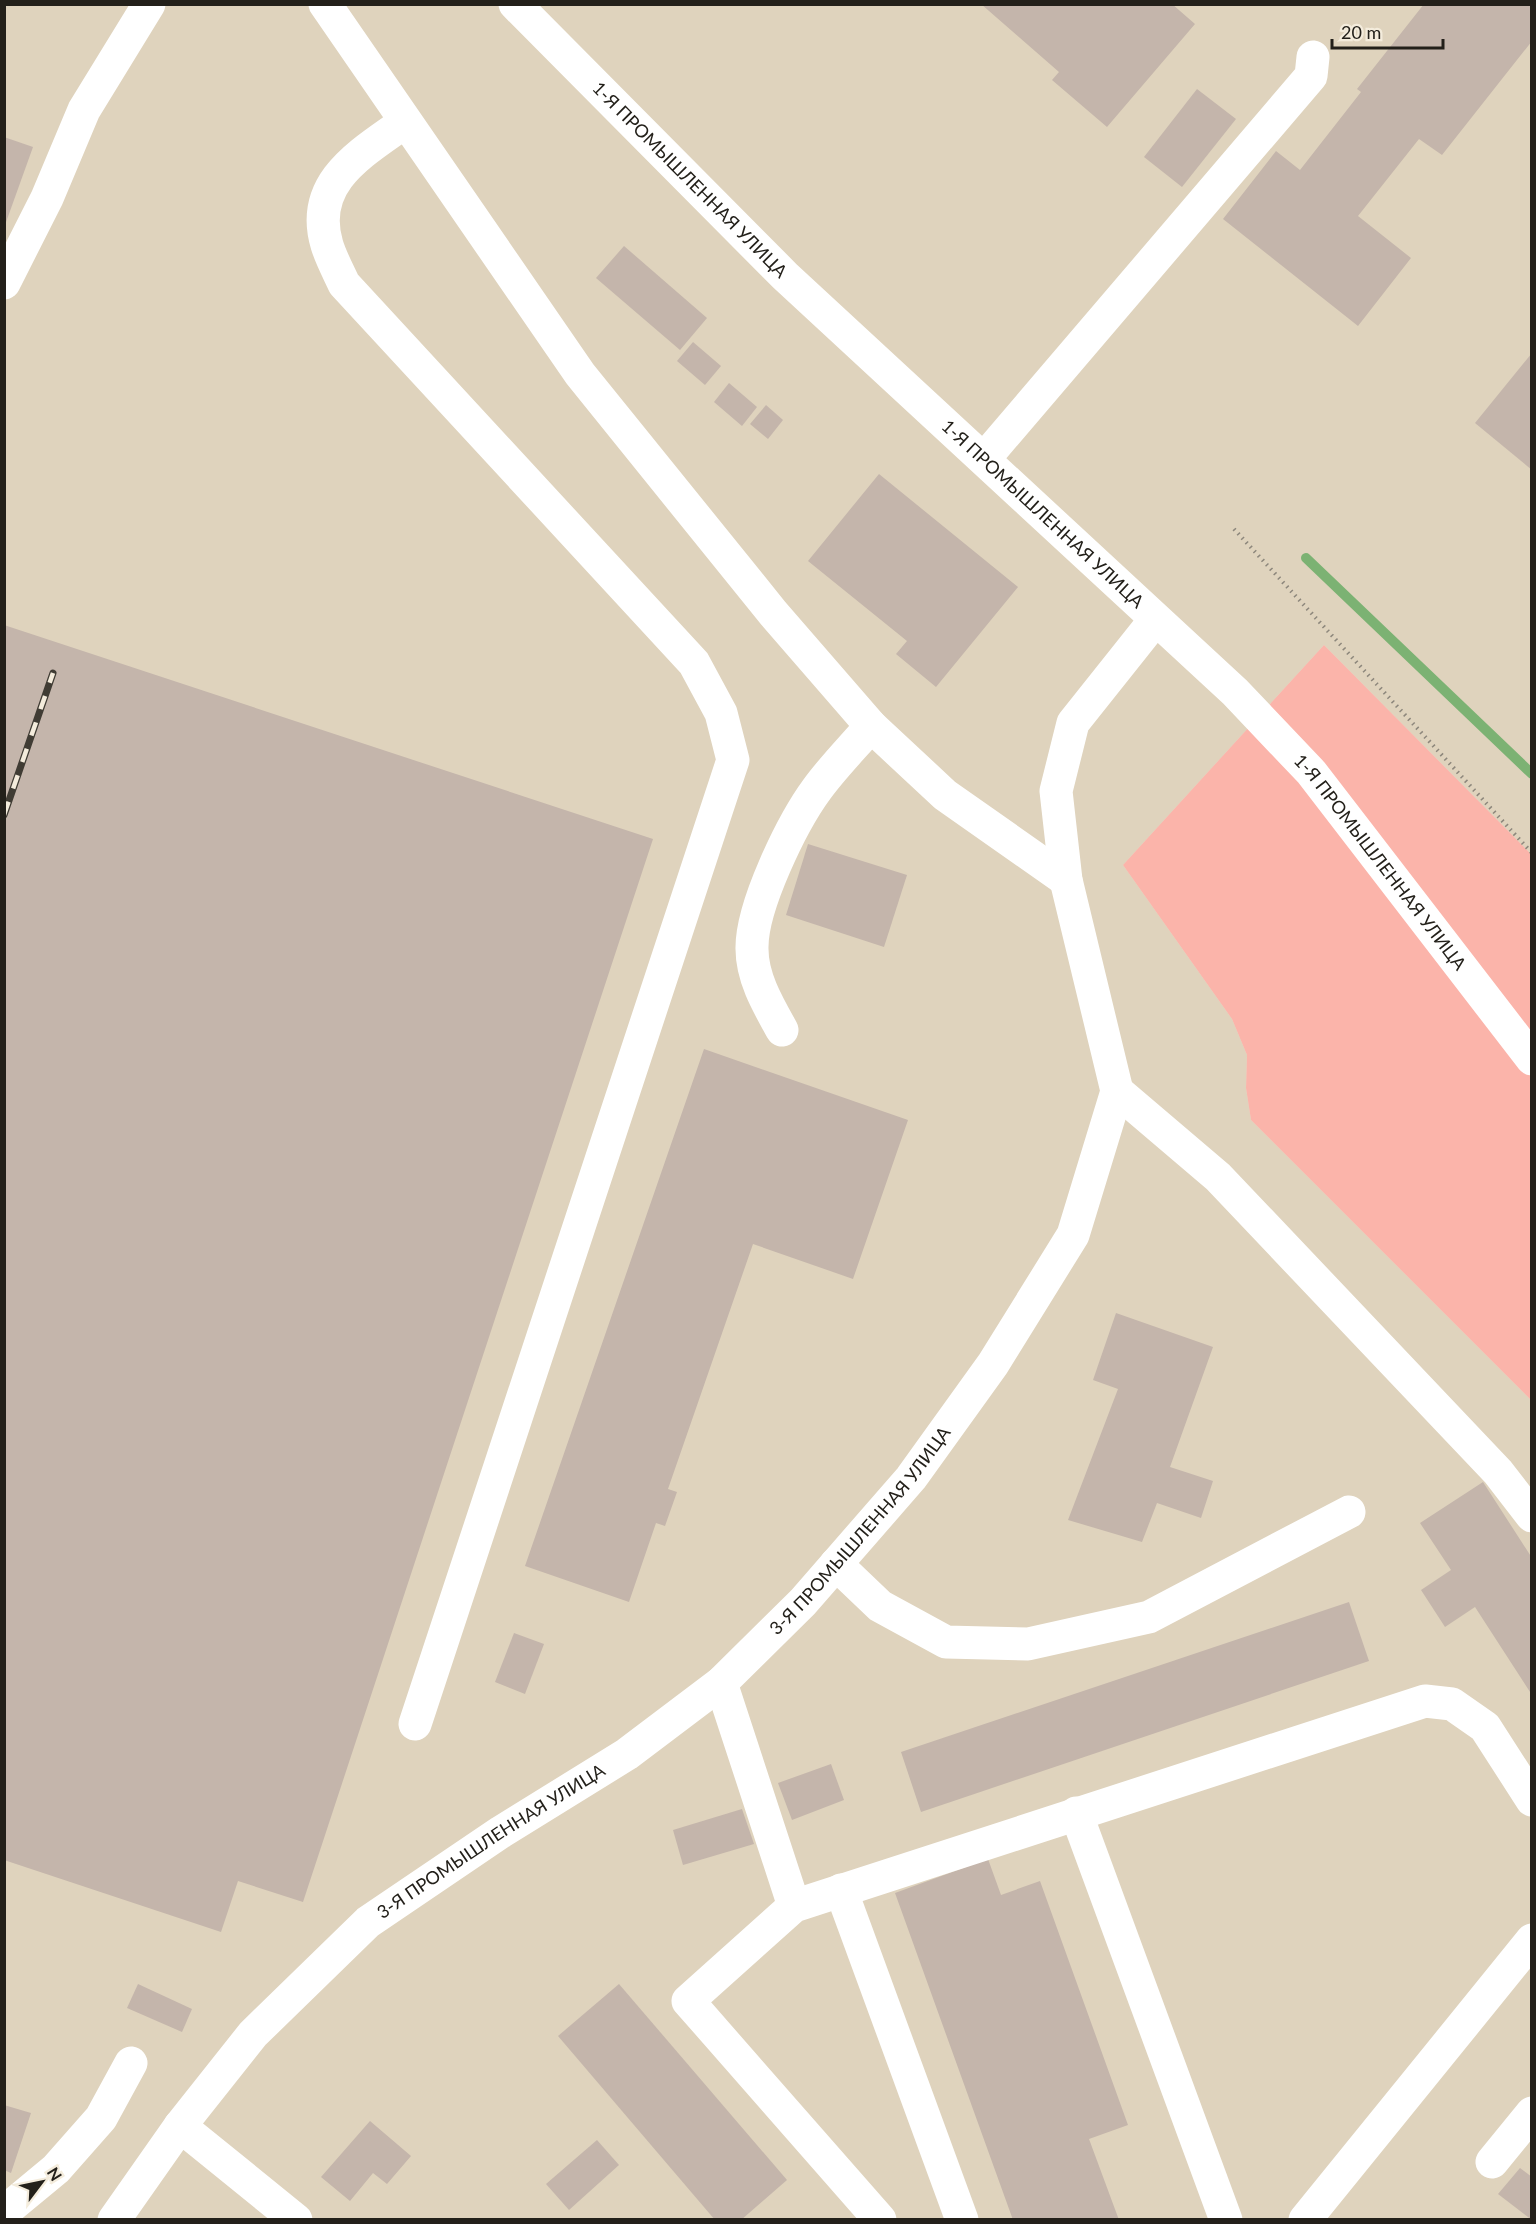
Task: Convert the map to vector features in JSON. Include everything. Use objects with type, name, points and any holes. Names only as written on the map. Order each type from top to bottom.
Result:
[{"type":"main road","points":[[4,283],[47,198],[84,110],[148,4]]},
{"type":"main road","points":[[325,4],[580,374],[773,613],[871,726],[945,795],[1066,880]]},
{"type":"main road","name":"1-Я ПРОМЫШЛЕННАЯ УЛИЦА","points":[[515,4],[785,276],[1235,692],[1311,772],[1532,1059]]},
{"type":"main road","points":[[984,459],[1311,76],[1313,57]]},
{"type":"main road","points":[[405,122],[352,160],[334,180],[324,209],[326,244],[344,284],[694,663],[721,712],[733,760],[415,1724]]},
{"type":"main road","points":[[1155,620],[1073,723],[1056,791],[1066,880],[1117,1091],[1218,1177],[1498,1472],[1532,1516]]},
{"type":"main road","points":[[782,1030],[762,997],[752,949],[761,901],[790,834],[816,789],[871,726]]},
{"type":"main road","name":"3-Я ПРОМЫШЛЕННАЯ УЛИЦА","points":[[114,2220],[180,2126],[253,2034],[368,1922],[501,1832],[627,1754],[722,1683],[836,1564],[911,1478],[973,1393],[1072,1235],[1117,1091]]},
{"type":"main road","points":[[836,1564],[880,1606],[946,1642],[1028,1644],[1149,1617],[1349,1512]]},
{"type":"main road","points":[[722,1683],[795,1906]]},
{"type":"main road","points":[[880,2220],[688,2001],[795,1906],[1425,1701],[1452,1704],[1485,1727],[1532,1800]]},
{"type":"main road","points":[[1076,1813],[1226,2220]]},
{"type":"main road","points":[[841,1890],[962,2220]]},
{"type":"main road","points":[[1305,2220],[1532,1940]]},
{"type":"main road","points":[[4,2212],[56,2169],[101,2118],[130,2063]]},
{"type":"main road","points":[[1492,2162],[1532,2114]]},
{"type":"main road","points":[[180,2126],[296,2220]]},
{"type":"path","points":[[1234,529],[1532,853]]},
{"type":"shaded area","points":[[5,5],[1531,5],[1531,854],[1324,645],[1123,865],[1232,1019],[1247,1055],[1246,1088],[1251,1120],[1531,1400],[1531,2219],[5,2220]]},
{"type":"shaded area","points":[[1324,645],[1531,854],[1531,1400],[1251,1120],[1246,1088],[1247,1055],[1232,1019],[1123,865]]},
{"type":"building","points":[[981,4],[1172,4],[1195,24],[1107,127],[1052,80],[1059,72]]},
{"type":"building","points":[[1424,4],[1532,4],[1532,41],[1442,155],[1419,139],[1358,216],[1411,258],[1358,326],[1223,219],[1276,151],[1300,170],[1361,92],[1357,89]]},
{"type":"building","points":[[1197,89],[1236,119],[1182,187],[1144,157]]},
{"type":"building","points":[[4,137],[33,147],[5,225],[4,225]]},
{"type":"building","points":[[624,246],[707,318],[680,350],[596,278]]},
{"type":"building","points":[[693,342],[721,366],[705,385],[677,361]]},
{"type":"building","points":[[1532,353],[1532,470],[1475,423]]},
{"type":"building","points":[[729,383],[757,407],[742,426],[714,402]]},
{"type":"building","points":[[766,405],[783,420],[768,439],[750,424]]},
{"type":"building","points":[[879,474],[1018,587],[936,687],[896,654],[907,641],[808,561]]},
{"type":"building","points":[[4,625],[653,839],[303,1902],[238,1881],[221,1932],[4,1860]]},
{"type":"building","points":[[808,844],[907,875],[884,947],[786,915]]},
{"type":"building","points":[[704,1049],[908,1120],[853,1279],[753,1244],[668,1489],[677,1492],[665,1526],[656,1523],[629,1602],[525,1566]]},
{"type":"building","points":[[1116,1313],[1213,1347],[1170,1467],[1213,1481],[1201,1518],[1157,1503],[1142,1542],[1068,1520],[1118,1389],[1093,1380]]},
{"type":"building","points":[[1483,1482],[1532,1558],[1532,1695],[1475,1607],[1445,1627],[1421,1590],[1451,1570],[1420,1523]]},
{"type":"building","points":[[1349,1602],[1369,1661],[921,1812],[901,1752]]},
{"type":"building","points":[[514,1633],[544,1644],[525,1694],[495,1682]]},
{"type":"building","points":[[831,1764],[844,1800],[792,1820],[778,1783]]},
{"type":"building","points":[[742,1809],[754,1844],[683,1865],[673,1830]]},
{"type":"building","points":[[988,1859],[1001,1895],[1040,1881],[1128,2125],[1089,2139],[1119,2220],[1013,2220],[895,1893]]},
{"type":"building","points":[[138,1984],[192,2009],[182,2032],[127,2008]]},
{"type":"building","points":[[619,1984],[787,2180],[741,2220],[715,2220],[558,2036]]},
{"type":"building","points":[[4,2105],[31,2113],[11,2173],[4,2170]]},
{"type":"building","points":[[370,2121],[411,2156],[387,2184],[373,2173],[350,2201],[321,2177]]},
{"type":"building","points":[[597,2140],[619,2165],[569,2210],[546,2184]]},
{"type":"building","points":[[1520,2168],[1532,2177],[1532,2220],[1498,2194]]},
{"type":"waterway","points":[[1306,558],[1532,774]]},
{"type":"railway","points":[[4,815],[53,673]]}]
